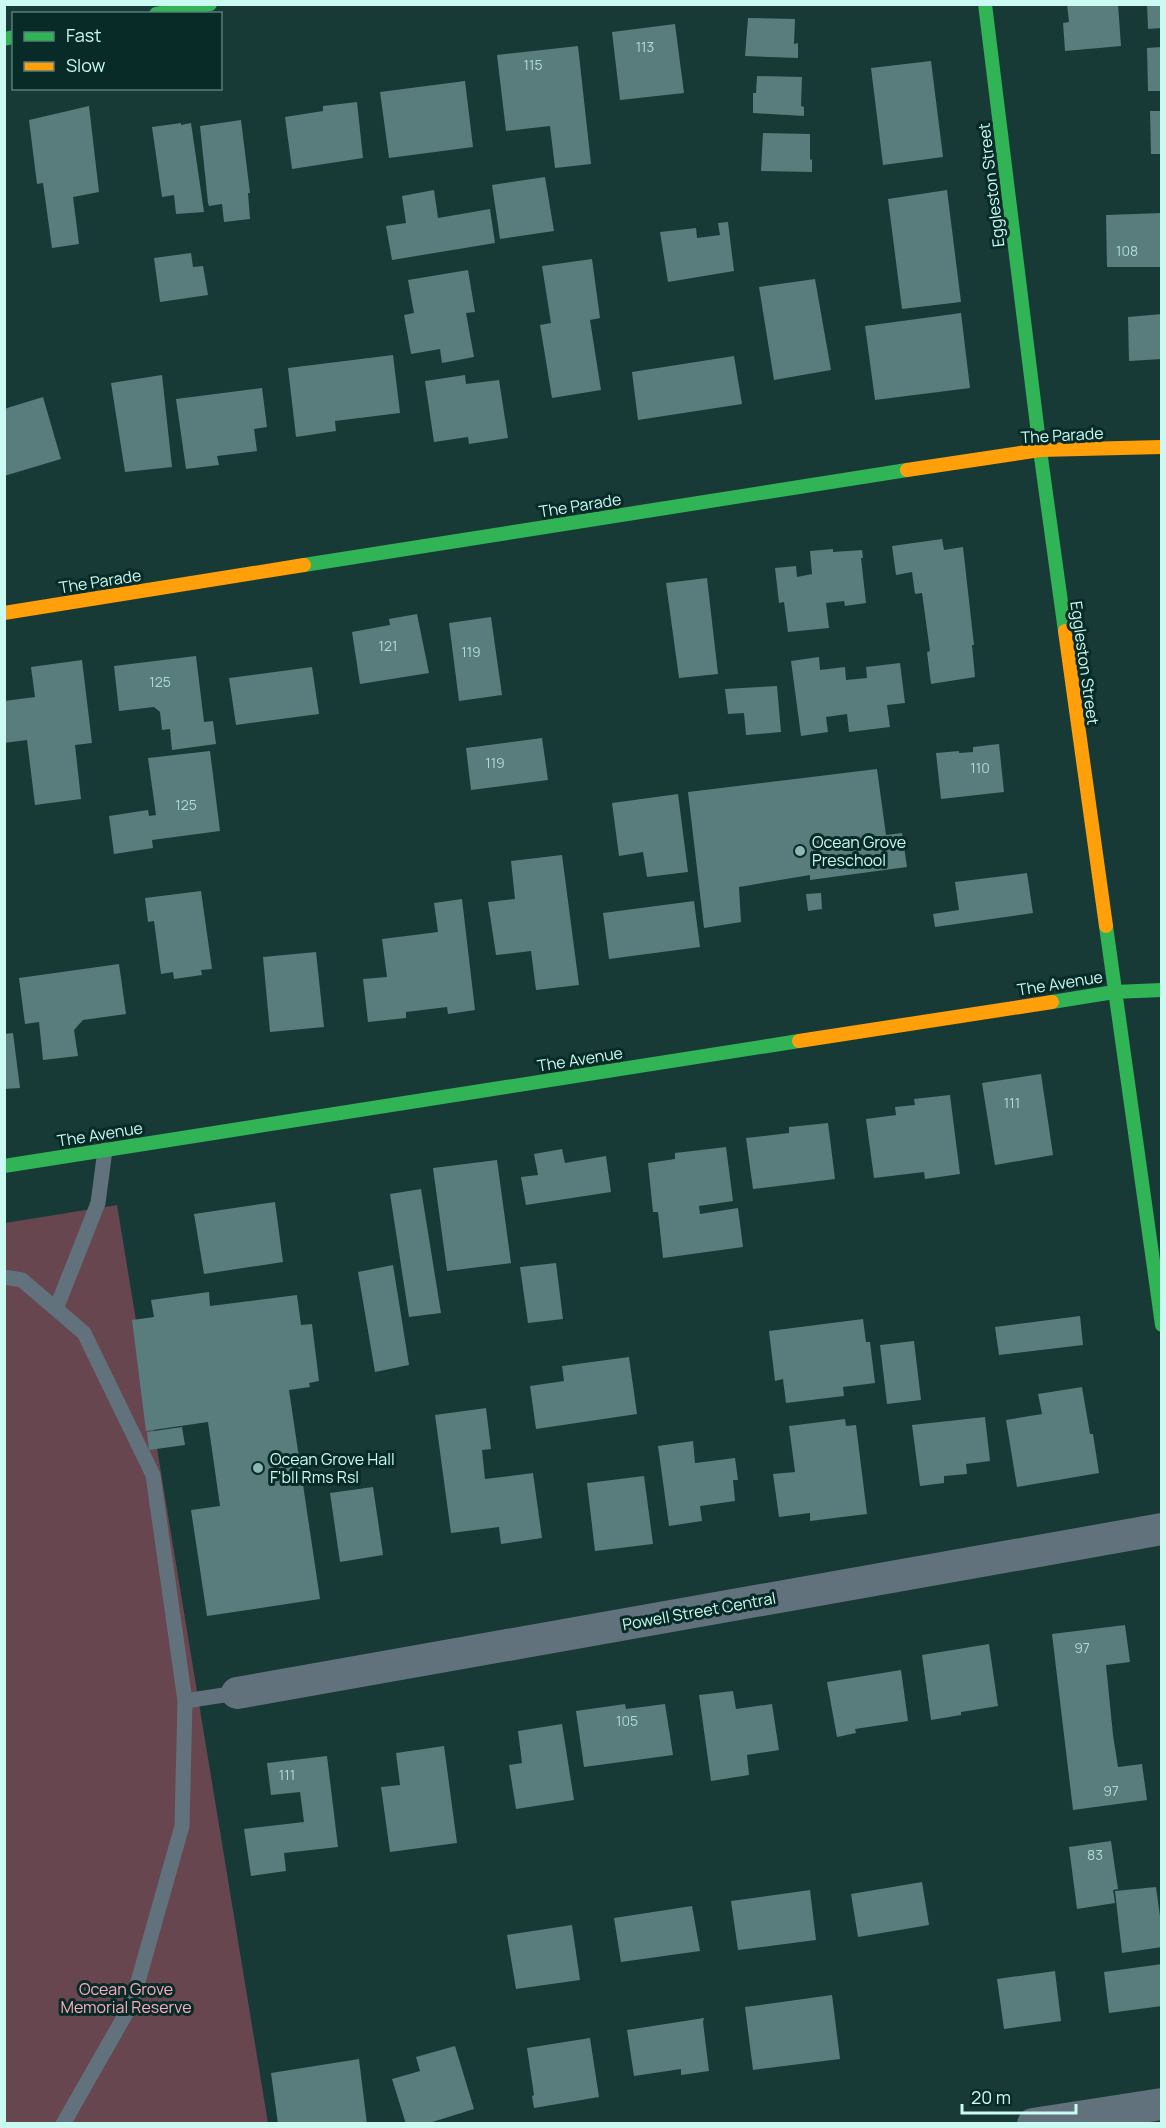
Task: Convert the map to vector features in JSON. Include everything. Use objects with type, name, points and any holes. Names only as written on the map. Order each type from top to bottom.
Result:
[{"type":"street","points":[[167,12],[210,4]]},
{"type":"street","name":"Eggleston Street","points":[[986,4],[1040,450],[1161,1325]]},
{"type":"street","name":"The Parade","points":[[4,613],[959,461],[1040,450],[1161,447]]},
{"type":"street","name":"The Avenue","points":[[4,1166],[1114,992],[1161,990]]},
{"type":"street","name":"Powell Street Central","points":[[237,1693],[1161,1529]]},
{"type":"street","points":[[1033,2124],[1161,2104]]},
{"type":"lane","points":[[56,1309],[98,1203],[105,1150]]},
{"type":"lane","points":[[4,1277],[22,1280],[84,1333],[153,1475],[185,1701],[182,1826],[132,2003],[63,2124]]},
{"type":"lane","points":[[185,1701],[237,1693]]},
{"type":"green space","name":"Ocean Grove Memorial Reserve","points":[[117,1205],[268,2123],[5,2124],[5,1223]]},
{"type":"building","points":[[1067,4],[1118,4],[1121,46],[1065,51],[1063,23],[1069,22]]},
{"type":"building","points":[[1147,4],[1162,4],[1162,28],[1148,29]]},
{"type":"building","points":[[748,18],[795,19],[794,44],[798,43],[798,58],[745,56]]},
{"type":"building","points":[[675,24],[684,93],[620,100],[612,32]]},
{"type":"building","points":[[578,46],[591,164],[555,168],[550,126],[506,131],[497,55]]},
{"type":"building","points":[[1162,47],[1162,91],[1148,91],[1147,48]]},
{"type":"building","points":[[931,61],[943,157],[883,165],[871,68]]},
{"type":"building","points":[[757,76],[802,77],[801,106],[804,107],[804,116],[753,113],[753,93],[756,93]]},
{"type":"building","points":[[465,81],[473,147],[389,158],[380,92]]},
{"type":"building","points":[[357,102],[363,158],[292,169],[285,117],[323,111],[323,106]]},
{"type":"building","points":[[89,106],[99,192],[73,197],[79,244],[52,248],[43,183],[37,184],[29,120]]},
{"type":"building","points":[[1150,111],[1162,111],[1162,154],[1151,154]]},
{"type":"building","points":[[241,120],[250,193],[248,193],[250,219],[224,222],[222,204],[209,206],[208,203],[200,126]]},
{"type":"building","points":[[181,123],[181,125],[191,123],[204,212],[176,214],[174,195],[162,197],[152,127]]},
{"type":"building","points":[[763,133],[810,134],[812,172],[761,171]]},
{"type":"building","points":[[545,177],[554,231],[500,239],[492,185]]},
{"type":"building","points":[[434,190],[438,218],[490,209],[495,243],[392,260],[386,226],[406,223],[402,196]]},
{"type":"building","points":[[947,190],[961,302],[902,309],[888,199]]},
{"type":"building","points":[[1162,213],[1162,267],[1107,267],[1106,215]]},
{"type":"building","points":[[728,222],[734,271],[668,282],[660,232],[696,228],[697,238],[720,235],[718,223]]},
{"type":"building","points":[[191,253],[193,267],[203,266],[208,295],[160,302],[154,258]]},
{"type":"building","points":[[592,259],[600,318],[590,320],[601,390],[552,398],[540,325],[551,323],[542,266]]},
{"type":"building","points":[[468,270],[475,312],[466,313],[474,357],[442,363],[440,349],[411,354],[404,315],[414,313],[408,280]]},
{"type":"building","points":[[815,279],[831,370],[774,380],[759,287]]},
{"type":"building","points":[[961,313],[970,388],[875,400],[865,326]]},
{"type":"building","points":[[1162,314],[1162,359],[1129,361],[1128,317]]},
{"type":"building","points":[[393,355],[400,413],[335,421],[336,431],[296,437],[288,368]]},
{"type":"building","points":[[734,356],[742,404],[638,420],[632,372]]},
{"type":"building","points":[[162,375],[172,467],[125,472],[111,383]]},
{"type":"building","points":[[465,375],[466,384],[499,380],[508,438],[469,444],[468,437],[434,442],[425,381]]},
{"type":"building","points":[[262,388],[267,427],[254,429],[257,451],[217,456],[219,465],[186,469],[176,399]]},
{"type":"building","points":[[43,397],[61,459],[4,476],[4,409]]},
{"type":"building","points":[[942,539],[944,550],[963,547],[974,645],[972,645],[975,677],[931,684],[927,652],[930,651],[922,593],[915,594],[912,572],[896,575],[892,546]]},
{"type":"building","points":[[833,549],[833,552],[862,550],[866,603],[845,606],[844,601],[826,603],[829,628],[788,632],[784,602],[779,603],[775,568],[796,566],[797,577],[812,574],[810,551]]},
{"type":"building","points":[[707,578],[718,674],[679,678],[666,583]]},
{"type":"building","points":[[417,614],[429,673],[360,684],[352,632],[390,625],[389,619]]},
{"type":"building","points":[[491,617],[502,695],[459,701],[449,623]]},
{"type":"building","points":[[196,656],[204,722],[213,721],[216,744],[172,750],[170,729],[162,730],[160,712],[154,707],[119,711],[114,666]]},
{"type":"building","points":[[819,657],[820,670],[845,667],[846,680],[867,678],[866,667],[900,663],[905,703],[887,705],[890,727],[849,732],[847,714],[826,717],[828,732],[801,736],[791,661]]},
{"type":"building","points":[[82,660],[92,743],[75,745],[81,799],[35,805],[27,740],[4,743],[4,701],[35,697],[31,667]]},
{"type":"building","points":[[312,667],[319,714],[236,725],[229,678]]},
{"type":"building","points":[[777,686],[781,732],[746,735],[744,713],[728,714],[725,689]]},
{"type":"building","points":[[542,738],[548,780],[471,790],[466,748]]},
{"type":"building","points":[[999,744],[1004,792],[941,799],[936,753],[973,752],[973,747]]},
{"type":"building","points":[[210,751],[220,831],[152,840],[153,848],[114,854],[109,816],[148,810],[149,816],[156,815],[148,758]]},
{"type":"building","name":"Ocean Grove Preschool","points":[[877,769],[886,835],[902,833],[907,867],[810,880],[810,875],[739,887],[741,922],[704,928],[688,792]]},
{"type":"building","points":[[678,794],[688,872],[647,877],[643,852],[619,856],[612,803]]},
{"type":"building","points":[[562,855],[579,985],[536,990],[531,951],[496,955],[488,902],[515,899],[511,861]]},
{"type":"building","points":[[1027,873],[1033,913],[935,927],[933,914],[959,910],[955,882]]},
{"type":"building","points":[[201,891],[212,969],[201,970],[202,975],[174,979],[173,972],[161,974],[154,921],[148,922],[145,898]]},
{"type":"building","points":[[821,893],[822,909],[808,911],[806,894]]},
{"type":"building","points":[[462,899],[475,1010],[448,1014],[447,1007],[406,1012],[406,1018],[368,1022],[363,979],[387,977],[382,939],[438,932],[434,903]]},
{"type":"building","points":[[694,901],[700,947],[609,959],[603,913]]},
{"type":"building","points":[[316,952],[324,1027],[270,1032],[263,957]]},
{"type":"building","points":[[119,964],[126,1014],[83,1020],[74,1030],[78,1056],[43,1060],[39,1022],[25,1024],[19,978]]},
{"type":"building","points":[[13,1033],[20,1088],[4,1089],[4,1034]]},
{"type":"building","points":[[1041,1074],[1053,1155],[995,1165],[982,1083]]},
{"type":"building","points":[[950,1095],[960,1174],[925,1179],[924,1172],[874,1178],[866,1119],[896,1115],[895,1107],[915,1105],[914,1099]]},
{"type":"building","points":[[828,1123],[835,1179],[753,1189],[746,1138],[789,1133],[789,1127]]},
{"type":"building","points":[[726,1147],[733,1201],[699,1206],[700,1214],[738,1208],[743,1247],[663,1258],[658,1212],[653,1212],[648,1163],[675,1159],[675,1153]]},
{"type":"building","points":[[562,1149],[565,1163],[606,1156],[611,1192],[526,1205],[521,1177],[538,1175],[534,1154]]},
{"type":"building","points":[[497,1160],[511,1263],[447,1271],[433,1168]]},
{"type":"building","points":[[421,1189],[441,1313],[409,1317],[390,1194]]},
{"type":"building","points":[[275,1202],[283,1262],[204,1274],[194,1214]]},
{"type":"building","points":[[556,1263],[563,1319],[528,1323],[520,1267]]},
{"type":"building","points":[[393,1265],[409,1365],[375,1372],[358,1272]]},
{"type":"building","name":"Ocean Grove Hall F'bll Rms Rsl","points":[[209,1292],[210,1306],[297,1295],[301,1325],[312,1324],[319,1381],[309,1383],[310,1387],[289,1390],[320,1599],[207,1616],[191,1510],[220,1506],[208,1422],[146,1431],[132,1320],[154,1317],[151,1300]]},
{"type":"building","points":[[1080,1316],[1083,1345],[999,1355],[995,1327]]},
{"type":"building","points":[[863,1319],[866,1342],[870,1342],[875,1383],[843,1387],[844,1396],[786,1403],[783,1379],[775,1381],[769,1331]]},
{"type":"building","points":[[914,1341],[921,1400],[887,1404],[880,1345]]},
{"type":"building","points":[[629,1357],[637,1414],[536,1429],[530,1386],[564,1381],[562,1366]]},
{"type":"building","points":[[1082,1387],[1099,1473],[1017,1487],[1006,1420],[1042,1414],[1038,1394]]},
{"type":"building","points":[[486,1408],[491,1449],[482,1450],[485,1479],[533,1473],[542,1538],[501,1544],[499,1527],[451,1533],[435,1415]]},
{"type":"building","points":[[985,1417],[990,1461],[966,1464],[967,1474],[944,1476],[944,1483],[920,1486],[912,1425]]},
{"type":"building","points":[[845,1419],[846,1426],[856,1425],[867,1514],[810,1521],[810,1513],[779,1517],[773,1474],[795,1472],[789,1426]]},
{"type":"building","points":[[182,1427],[185,1445],[149,1450],[147,1432]]},
{"type":"building","points":[[693,1441],[695,1463],[735,1458],[738,1480],[733,1480],[735,1501],[700,1506],[702,1521],[669,1526],[658,1446]]},
{"type":"building","points":[[644,1476],[653,1544],[595,1551],[587,1483]]},
{"type":"building","points":[[373,1487],[383,1555],[340,1562],[330,1493]]},
{"type":"building","points":[[1125,1625],[1130,1662],[1106,1665],[1113,1735],[1118,1767],[1142,1764],[1147,1800],[1073,1810],[1052,1634]]},
{"type":"building","points":[[989,1644],[998,1706],[931,1720],[922,1655]]},
{"type":"building","points":[[901,1670],[908,1721],[855,1729],[856,1733],[837,1737],[827,1682]]},
{"type":"building","points":[[733,1691],[736,1709],[772,1704],[779,1750],[747,1755],[749,1775],[711,1781],[699,1695]]},
{"type":"building","points":[[625,1704],[626,1709],[665,1704],[673,1755],[584,1767],[576,1711]]},
{"type":"building","points":[[562,1724],[574,1800],[516,1809],[509,1765],[522,1763],[518,1731]]},
{"type":"building","points":[[444,1746],[457,1843],[390,1852],[381,1787],[400,1785],[396,1753]]},
{"type":"building","points":[[327,1756],[338,1847],[284,1853],[286,1871],[251,1876],[244,1829],[304,1822],[300,1792],[271,1795],[267,1763]]},
{"type":"building","points":[[1111,1841],[1118,1889],[1113,1890],[1115,1903],[1077,1909],[1069,1847]]},
{"type":"building","points":[[922,1882],[929,1925],[858,1937],[851,1894]]},
{"type":"building","points":[[1156,1887],[1162,1947],[1122,1953],[1115,1891]]},
{"type":"building","points":[[810,1890],[816,1940],[738,1950],[731,1901]]},
{"type":"building","points":[[692,1906],[700,1951],[621,1962],[614,1918]]},
{"type":"building","points":[[572,1925],[580,1980],[516,1989],[507,1935]]},
{"type":"building","points":[[1162,1964],[1162,2006],[1109,2013],[1104,1972]]},
{"type":"building","points":[[1055,1971],[1061,2021],[1004,2029],[997,1979]]},
{"type":"building","points":[[832,1995],[840,2059],[753,2070],[745,2007]]},
{"type":"building","points":[[704,2018],[709,2071],[681,2075],[681,2069],[634,2076],[627,2030]]},
{"type":"building","points":[[590,2038],[599,2097],[534,2108],[527,2048]]},
{"type":"building","points":[[455,2046],[474,2109],[426,2124],[406,2124],[392,2079],[420,2071],[416,2057]]},
{"type":"building","points":[[359,2059],[367,2124],[278,2124],[271,2073]]},
{"type":"traffic: fast","points":[[167,12],[210,4]]},
{"type":"traffic: fast","points":[[985,4],[1040,450],[1065,631]]},
{"type":"traffic: fast","points":[[4,39],[12,37]]},
{"type":"traffic: fast","points":[[304,565],[907,470]]},
{"type":"traffic: fast","points":[[1106,926],[1162,1325]]},
{"type":"traffic: fast","points":[[1052,1002],[1114,992],[1162,990]]},
{"type":"traffic: fast","points":[[4,1166],[799,1041]]},
{"type":"traffic: slow","points":[[907,470],[1040,450],[1162,447]]},
{"type":"traffic: slow","points":[[4,613],[304,565]]},
{"type":"traffic: slow","points":[[1065,631],[1106,926]]},
{"type":"traffic: slow","points":[[799,1041],[1052,1002]]},
{"type":"place","name":"Ocean Grove Preschool","points":[[800,851]]},
{"type":"place","name":"Ocean Grove Hall F'bll Rms Rsl","points":[[258,1468]]}]
